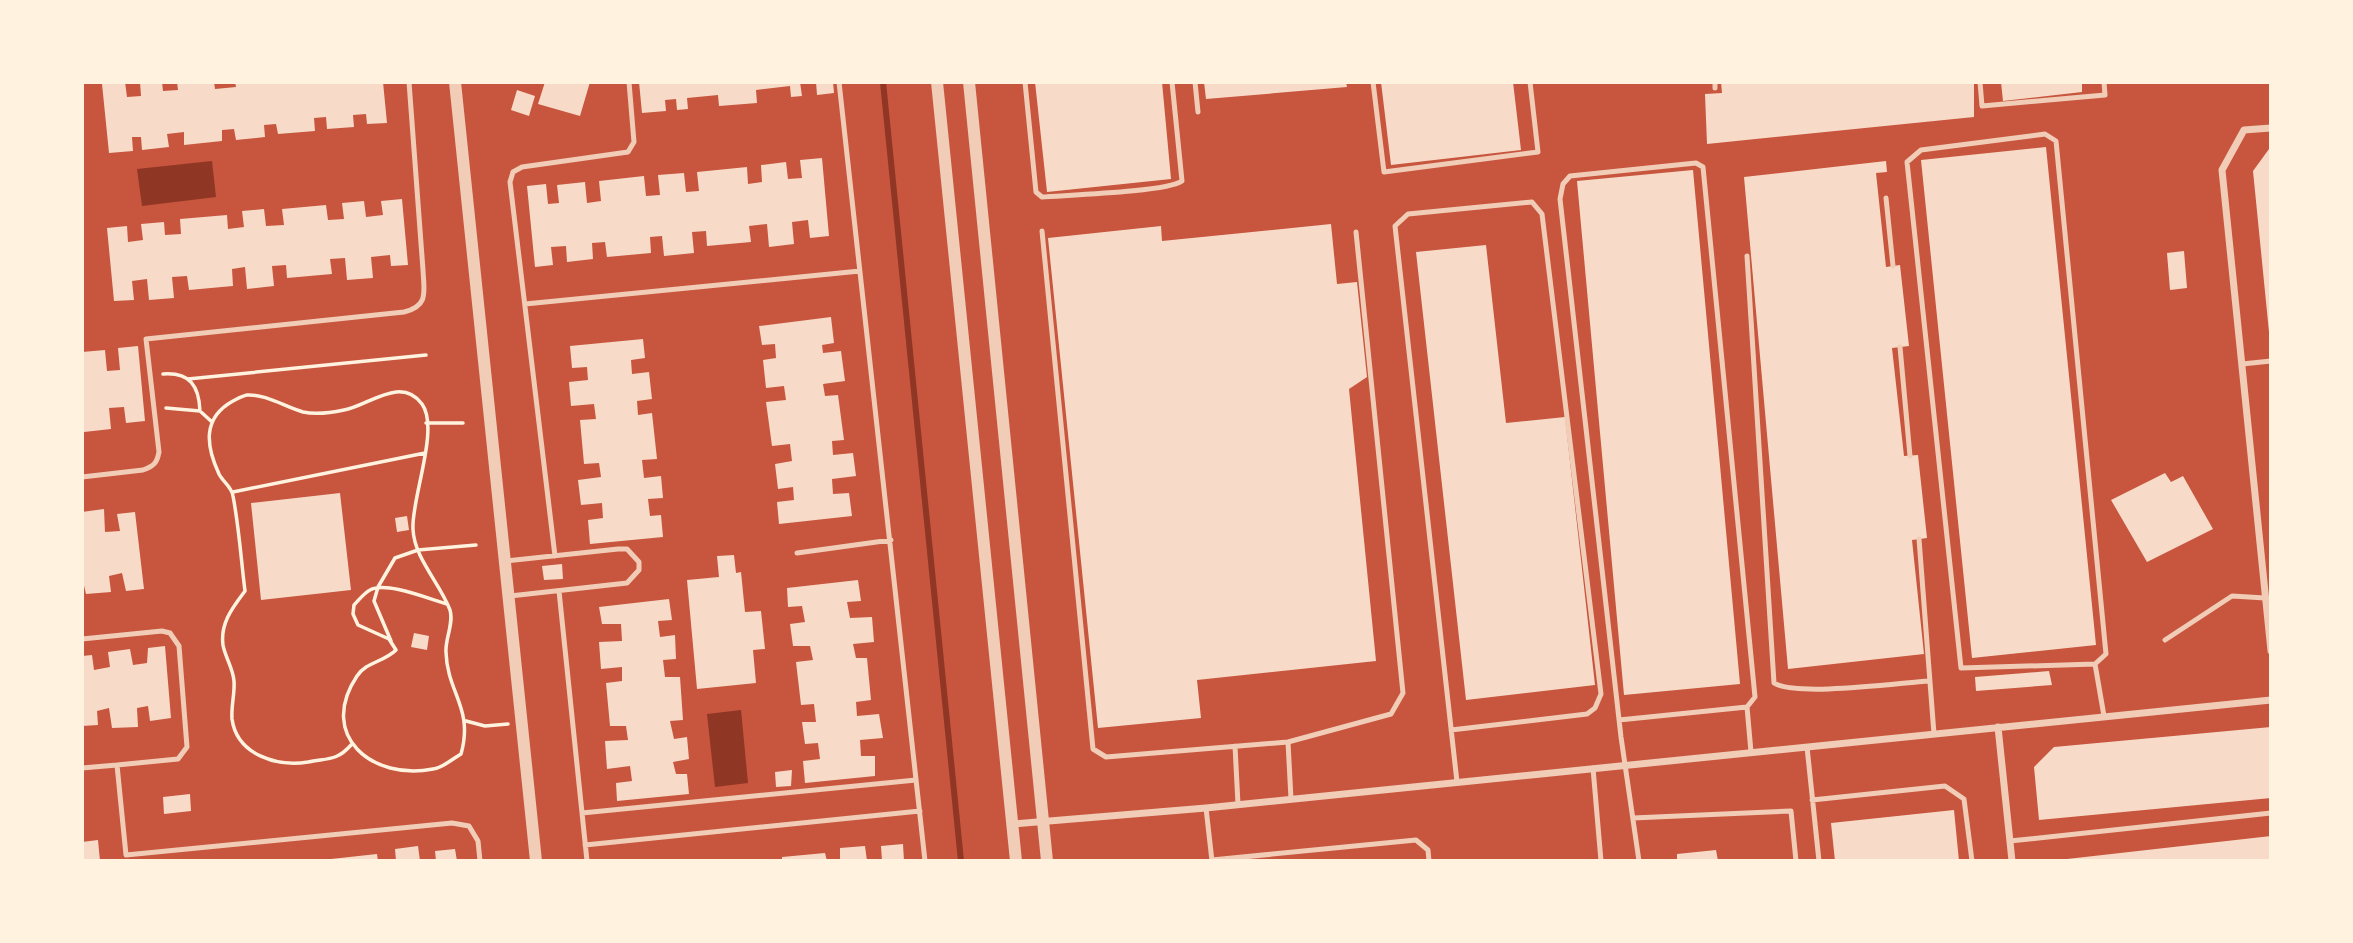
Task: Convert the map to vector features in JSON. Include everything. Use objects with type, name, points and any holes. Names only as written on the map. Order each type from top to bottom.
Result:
[{"type":"street","points":[[455,82],[536,861]]},
{"type":"street","points":[[937,82],[1016,861]]},
{"type":"street","points":[[969,82],[1047,861]]},
{"type":"street","points":[[2271,128],[2244,130],[2222,170],[2271,651]]},
{"type":"street","points":[[1013,824],[1206,808],[2271,700]]},
{"type":"street","points":[[1998,727],[2012,861]]},
{"type":"lane","points":[[82,477],[143,470],[152,467],[157,461],[159,452],[146,339],[404,312],[414,310],[422,303],[424,295],[409,82]]},
{"type":"lane","points":[[555,556],[510,182],[513,172],[522,167],[628,152],[634,142],[629,82]]},
{"type":"lane","points":[[839,82],[925,861]]},
{"type":"lane","points":[[1025,82],[1036,192],[1042,197],[1151,189],[1176,185],[1182,181],[1172,82]]},
{"type":"lane","points":[[1195,82],[1198,112]]},
{"type":"lane","points":[[1374,82],[1384,172],[1538,152],[1530,82]]},
{"type":"lane","points":[[1980,82],[1982,106],[2105,95],[2104,82]]},
{"type":"lane","points":[[2045,134],[2056,141],[2106,654],[2095,664],[1961,668],[1908,162],[1922,150],[2045,134]]},
{"type":"lane","points":[[1619,720],[1747,706],[1755,697],[1703,167],[1696,163],[1570,176],[1563,184],[1560,199],[1624,765],[1639,861]]},
{"type":"lane","points":[[1886,198],[1893,266]]},
{"type":"lane","points":[[1451,730],[1587,714],[1595,708],[1601,694],[1542,214],[1532,202],[1408,214],[1395,226],[1451,730],[1457,782]]},
{"type":"lane","points":[[1042,231],[1093,749],[1106,757],[1288,742],[1391,714],[1403,693],[1356,232]]},
{"type":"lane","points":[[1747,256],[1774,683],[1781,688],[1805,690],[1928,681]]},
{"type":"lane","points":[[525,304],[860,271]]},
{"type":"lane","points":[[1900,347],[1910,456]]},
{"type":"lane","points":[[2242,364],[2271,361]]},
{"type":"lane","points":[[1919,539],[1934,734]]},
{"type":"lane","points":[[797,553],[891,540]]},
{"type":"lane","points":[[506,561],[628,549],[639,562],[639,570],[627,583],[510,596]]},
{"type":"lane","points":[[559,591],[587,861]]},
{"type":"lane","points":[[2165,640],[2232,596],[2265,598]]},
{"type":"lane","points":[[82,639],[162,631],[170,633],[179,646],[187,747],[178,759],[82,768]]},
{"type":"lane","points":[[2095,664],[2104,716]]},
{"type":"lane","points":[[1747,706],[1751,752]]},
{"type":"lane","points":[[1288,742],[1291,799]]},
{"type":"lane","points":[[1235,746],[1238,804]]},
{"type":"lane","points":[[1807,747],[1819,861]]},
{"type":"lane","points":[[117,765],[126,858],[452,823],[468,826],[478,841],[480,861]]},
{"type":"lane","points":[[1593,768],[1601,861]]},
{"type":"lane","points":[[582,813],[916,780]]},
{"type":"lane","points":[[1812,800],[1945,786],[1965,799],[1972,861]]},
{"type":"lane","points":[[1206,808],[1212,861],[1416,840],[1428,849],[1429,861]]},
{"type":"lane","points":[[585,845],[920,811]]},
{"type":"lane","points":[[1633,818],[1791,811],[1796,861]]},
{"type":"lane","points":[[2010,841],[2271,813]]},
{"type":"lane","points":[[1310,850],[1311,861]]},
{"type":"path","points":[[188,379],[426,355]]},
{"type":"path","points":[[157,374],[176,373],[188,379],[199,394],[200,411]]},
{"type":"path","points":[[351,745],[341,756],[295,764],[265,759],[254,754],[238,735],[232,720],[234,680],[223,645],[224,630],[229,614],[244,591],[233,492],[220,475],[209,442],[212,422],[220,408],[244,395],[258,396],[303,412],[320,414],[352,409],[390,392],[403,392],[414,396],[423,405],[426,423],[425,453],[412,529],[418,550],[452,614],[446,649],[447,663],[466,721],[466,738],[461,754],[436,769],[408,772],[378,764],[351,745],[344,722],[346,696],[358,674],[367,665],[389,657],[396,650],[374,601],[378,587],[396,558],[418,550],[476,545]]},
{"type":"path","points":[[160,407],[200,411],[212,422]]},
{"type":"path","points":[[426,423],[463,423]]},
{"type":"path","points":[[233,492],[425,453]]},
{"type":"path","points":[[393,646],[389,639],[358,625],[353,614],[354,605],[369,590],[378,587],[399,590],[447,604]]},
{"type":"path","points":[[466,721],[485,726],[522,722]]},
{"type":"shaded area","points":[[212,161],[216,197],[142,206],[137,169]]},
{"type":"shaded area","points":[[741,710],[748,783],[715,787],[707,714]]},
{"type":"building","points":[[125,82],[127,97],[141,96],[140,82],[162,82],[163,91],[178,90],[177,82],[214,82],[215,89],[236,87],[235,82],[383,82],[387,123],[367,124],[366,114],[353,115],[354,127],[327,129],[326,117],[314,118],[315,131],[278,134],[276,124],[264,125],[265,137],[236,140],[234,129],[222,130],[222,141],[184,145],[184,132],[167,134],[169,147],[142,150],[141,137],[132,137],[133,151],[109,153],[102,84]]},
{"type":"building","points":[[545,82],[590,82],[580,116],[538,104]]},
{"type":"building","points":[[639,82],[800,82],[802,96],[791,97],[790,86],[756,90],[757,103],[719,106],[718,95],[687,98],[688,109],[677,110],[676,99],[665,100],[666,111],[642,113]]},
{"type":"building","points":[[816,82],[833,82],[834,93],[817,95]]},
{"type":"building","points":[[1035,82],[1162,82],[1171,179],[1047,192]]},
{"type":"building","points":[[1204,82],[1346,82],[1347,87],[1206,99]]},
{"type":"building","points":[[1381,82],[1513,82],[1521,150],[1391,165]]},
{"type":"building","points":[[1721,82],[1974,82],[1974,117],[1707,144],[1705,94],[1722,93]]},
{"type":"building","points":[[2001,82],[2082,82],[2082,92],[2003,101]]},
{"type":"building","points":[[517,90],[535,96],[529,116],[511,110]]},
{"type":"building","points":[[2046,147],[2096,645],[1972,658],[1921,160]]},
{"type":"building","points":[[2271,149],[2271,332],[2253,171]]},
{"type":"building","points":[[822,158],[829,236],[810,238],[808,220],[792,222],[794,244],[769,247],[767,224],[749,226],[751,242],[707,246],[706,231],[692,232],[694,253],[664,256],[662,236],[650,237],[651,253],[607,257],[605,242],[592,243],[593,259],[567,262],[566,246],[551,247],[553,265],[535,267],[527,186],[546,184],[548,204],[559,203],[557,185],[585,182],[587,203],[601,201],[599,181],[644,176],[646,196],[660,195],[658,175],[684,173],[686,192],[699,191],[697,172],[747,167],[748,184],[762,182],[761,165],[786,162],[788,179],[802,178],[800,160]]},
{"type":"building","points":[[1886,161],[1887,172],[1876,173],[1886,267],[1900,265],[1909,346],[1892,348],[1904,456],[1918,455],[1927,538],[1912,540],[1924,654],[1788,669],[1744,177]]},
{"type":"building","points":[[1693,170],[1740,684],[1624,695],[1577,181]]},
{"type":"building","points":[[402,199],[408,265],[391,266],[390,255],[371,257],[373,278],[347,280],[345,258],[330,259],[332,274],[287,278],[286,265],[272,266],[274,286],[247,289],[245,267],[232,269],[233,286],[189,290],[187,276],[172,277],[174,298],[149,300],[147,279],[132,281],[134,300],[114,301],[107,228],[127,226],[128,242],[143,240],[141,224],[164,222],[165,235],[181,234],[180,219],[227,215],[228,229],[244,227],[242,211],[264,209],[266,226],[284,225],[282,209],[326,205],[328,220],[344,219],[342,203],[364,201],[366,217],[383,215],[381,201]]},
{"type":"building","points":[[1331,224],[1337,284],[1357,282],[1367,377],[1349,389],[1376,661],[1197,680],[1201,718],[1098,728],[1048,238],[1161,226],[1162,241]]},
{"type":"building","points":[[1486,245],[1506,423],[1565,417],[1595,685],[1466,700],[1416,252]]},
{"type":"building","points":[[2184,251],[2187,288],[2170,290],[2167,253]]},
{"type":"building","points":[[831,317],[834,343],[822,345],[823,353],[841,351],[845,381],[823,384],[825,396],[838,395],[844,440],[832,441],[833,455],[853,453],[856,476],[832,479],[833,494],[849,493],[852,516],[779,524],[777,502],[794,500],[793,487],[778,489],[775,464],[792,461],[790,444],[772,446],[766,402],[786,400],[784,386],[766,388],[763,360],[776,358],[775,344],[762,345],[759,326]]},
{"type":"building","points":[[643,339],[645,358],[631,360],[632,374],[649,372],[652,399],[637,401],[638,415],[652,413],[657,459],[642,460],[644,478],[661,476],[663,498],[648,499],[650,516],[661,515],[663,537],[590,544],[588,520],[603,518],[602,503],[581,505],[578,480],[601,477],[599,463],[584,464],[580,420],[596,419],[594,404],[571,406],[569,382],[588,380],[587,367],[572,368],[570,346]]},
{"type":"building","points":[[138,346],[145,421],[126,423],[124,407],[109,408],[111,429],[84,432],[82,352],[105,350],[107,371],[120,370],[118,348]]},
{"type":"building","points":[[2165,473],[2171,482],[2183,476],[2213,529],[2147,562],[2111,500]]},
{"type":"building","points":[[340,493],[351,590],[261,600],[251,503]]},
{"type":"building","points":[[104,509],[105,532],[120,531],[117,514],[135,512],[144,589],[126,591],[122,573],[109,576],[111,592],[86,594],[82,577],[82,512]]},
{"type":"building","points":[[407,516],[409,530],[397,532],[395,518]]},
{"type":"building","points":[[734,555],[736,573],[741,572],[745,612],[761,611],[765,649],[753,650],[756,683],[697,689],[687,580],[719,577],[717,556]]},
{"type":"building","points":[[562,564],[563,579],[544,580],[542,566]]},
{"type":"building","points":[[858,580],[861,601],[847,602],[850,618],[872,617],[874,642],[853,644],[856,658],[867,658],[871,700],[856,702],[857,716],[879,714],[883,738],[860,740],[861,756],[875,756],[875,776],[805,783],[803,761],[820,759],[818,743],[805,744],[802,722],[816,722],[814,704],[801,705],[796,662],[813,660],[810,646],[793,646],[790,624],[805,622],[802,606],[788,607],[787,588]]},
{"type":"building","points":[[669,599],[672,620],[658,621],[660,637],[675,635],[676,659],[663,660],[665,677],[680,677],[683,720],[670,721],[674,739],[687,737],[689,759],[673,762],[676,774],[687,774],[689,794],[617,801],[616,783],[632,781],[630,766],[607,769],[605,741],[628,740],[626,726],[610,726],[606,683],[622,681],[622,667],[601,669],[599,642],[622,641],[621,624],[602,624],[599,607]]},
{"type":"building","points":[[414,633],[429,636],[427,650],[411,647]]},
{"type":"building","points":[[165,646],[171,718],[150,721],[148,706],[137,708],[138,727],[112,728],[109,708],[97,711],[98,725],[82,726],[82,656],[92,655],[94,670],[110,667],[108,652],[130,649],[133,665],[147,663],[148,648]]},
{"type":"building","points":[[2049,671],[2052,685],[1976,691],[1975,677]]},
{"type":"building","points":[[2271,727],[2271,798],[2039,820],[2034,767],[2054,747]]},
{"type":"building","points":[[792,770],[791,786],[776,787],[775,772]]},
{"type":"building","points":[[190,794],[191,811],[164,814],[163,797]]},
{"type":"building","points":[[1954,810],[1959,861],[1835,861],[1831,823]]},
{"type":"building","points":[[2271,836],[2271,861],[2067,861],[2067,859]]},
{"type":"building","points":[[98,840],[100,861],[82,861],[82,842]]},
{"type":"building","points":[[903,844],[904,861],[882,861],[881,846]]},
{"type":"building","points":[[418,846],[420,861],[396,861],[395,849]]},
{"type":"building","points":[[865,846],[867,861],[840,861],[840,848]]},
{"type":"building","points":[[455,849],[457,861],[436,861],[435,851]]},
{"type":"building","points":[[1716,850],[1718,861],[1677,861],[1677,854]]},
{"type":"building","points":[[825,853],[827,861],[782,861],[782,857]]},
{"type":"building","points":[[377,854],[378,861],[331,861],[331,859]]},
{"type":"waterway","points":[[883,82],[961,861]]}]
